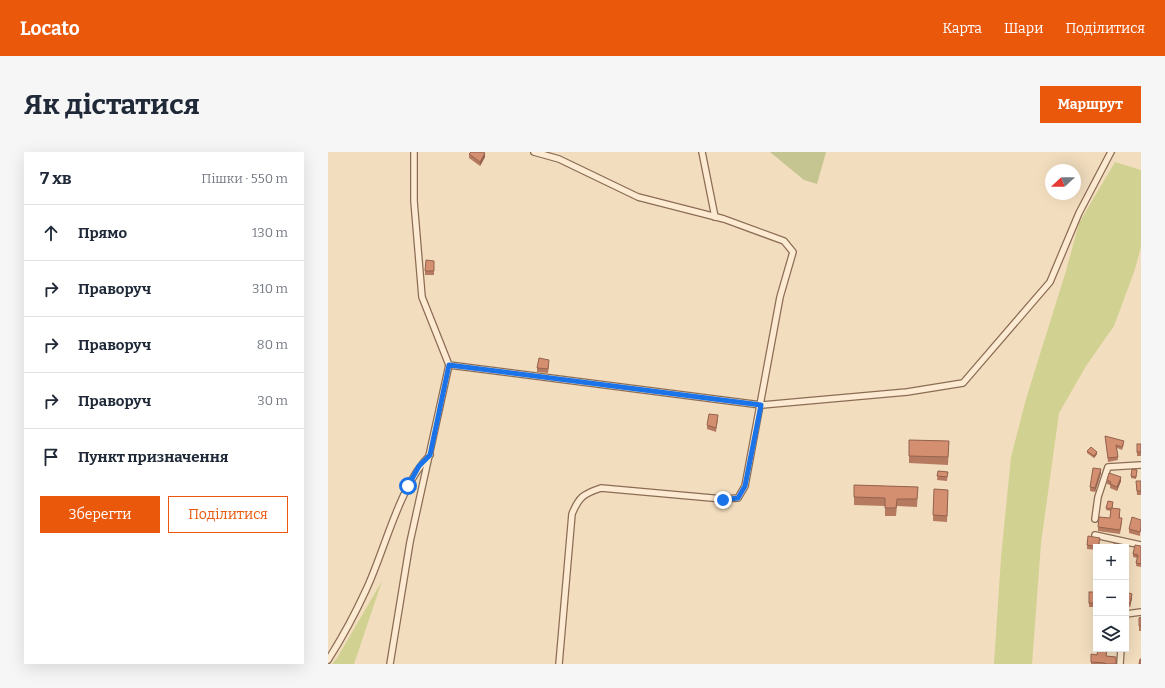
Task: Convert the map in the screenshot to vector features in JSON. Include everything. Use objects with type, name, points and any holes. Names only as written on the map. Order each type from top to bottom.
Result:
[{"type":"street","points":[[390,664],[410,542],[449,365],[422,297],[414,201],[414,152]]},
{"type":"street","points":[[534,152],[559,159],[638,197],[715,217],[784,241],[793,252],[780,298],[745,486],[738,498],[723,500],[601,488],[586,493],[578,502],[572,514],[559,664]]},
{"type":"street","points":[[702,152],[715,217]]},
{"type":"street","points":[[449,365],[761,405],[907,392],[963,383],[1050,282],[1078,213],[1110,152]]},
{"type":"street","points":[[328,660],[341,640],[366,590],[408,486],[419,466],[430,455]]},
{"type":"street","points":[[1095,518],[1098,497],[1108,468],[1141,464]]},
{"type":"street","points":[[1095,535],[1127,540],[1141,545]]},
{"type":"street","points":[[1129,614],[1141,612]]},
{"type":"street","points":[[1120,664],[1121,652]]},
{"type":"green space","points":[[770,152],[826,152],[817,184],[804,180]]},
{"type":"green space","points":[[1115,162],[1141,170],[1141,247],[1134,272],[1114,326],[1086,366],[1059,413],[1041,543],[1032,664],[994,664],[1001,558],[1011,457],[1026,399],[1066,271],[1079,223]]},
{"type":"green space","points":[[382,581],[354,664],[332,664],[337,658]]},
{"type":"building","points":[[471,152],[485,153],[480,162],[469,154]]},
{"type":"building","points":[[426,260],[434,261],[434,271],[425,271]]},
{"type":"building","points":[[539,358],[549,360],[548,369],[537,368]]},
{"type":"building","points":[[709,414],[718,415],[716,428],[707,425]]},
{"type":"building","points":[[1105,436],[1124,441],[1122,447],[1116,445],[1118,457],[1108,458]]},
{"type":"building","points":[[909,440],[949,441],[948,457],[909,456]]},
{"type":"building","points":[[1137,444],[1141,444],[1141,452],[1137,452]]},
{"type":"building","points":[[1091,447],[1097,452],[1094,456],[1087,451]]},
{"type":"building","points":[[1093,468],[1101,469],[1095,488],[1090,487]]},
{"type":"building","points":[[1132,469],[1137,470],[1136,477],[1131,476]]},
{"type":"building","points":[[938,471],[948,472],[947,477],[937,476]]},
{"type":"building","points":[[1109,473],[1121,477],[1117,487],[1110,484],[1111,482],[1107,480]]},
{"type":"building","points":[[1136,481],[1141,481],[1141,491],[1137,491]]},
{"type":"building","points":[[854,485],[918,487],[917,499],[897,499],[896,508],[885,508],[885,498],[854,497]]},
{"type":"building","points":[[934,489],[948,490],[947,516],[933,515]]},
{"type":"building","points":[[1108,501],[1113,502],[1111,509],[1106,508]]},
{"type":"building","points":[[1111,508],[1120,509],[1119,518],[1122,518],[1120,530],[1098,527],[1099,517],[1110,518]]},
{"type":"building","points":[[1132,517],[1141,520],[1140,532],[1129,529]]},
{"type":"building","points":[[1088,536],[1100,538],[1099,544],[1093,544],[1093,546],[1087,545]]},
{"type":"building","points":[[1135,545],[1141,546],[1141,564],[1136,563],[1138,555],[1133,554]]},
{"type":"building","points":[[1089,592],[1093,592],[1093,603],[1089,603]]},
{"type":"building","points":[[1129,593],[1132,594],[1129,603]]},
{"type":"building","points":[[1141,617],[1141,626],[1139,626],[1139,618]]},
{"type":"building","points":[[1098,652],[1107,652],[1106,656],[1116,657],[1116,664],[1091,662],[1091,654],[1097,655]]},
{"type":"route","points":[[408,486],[419,466],[430,455],[449,365],[761,405],[745,486],[738,498],[723,500]]}]
